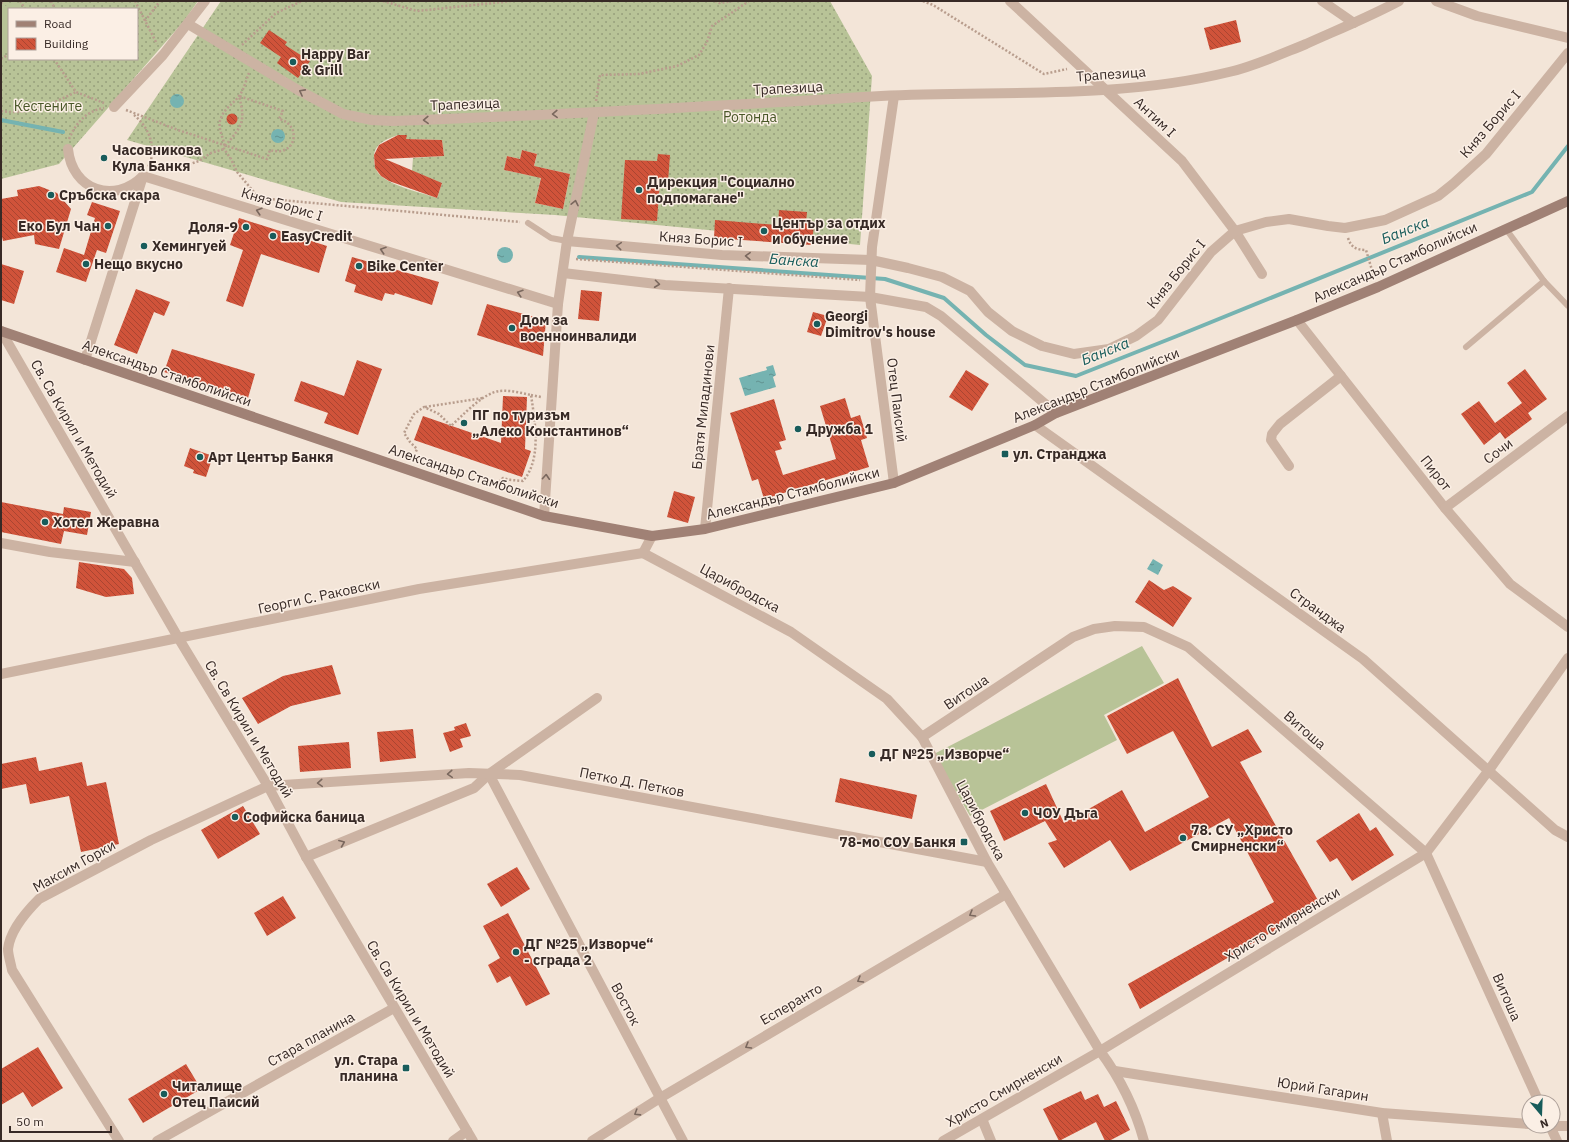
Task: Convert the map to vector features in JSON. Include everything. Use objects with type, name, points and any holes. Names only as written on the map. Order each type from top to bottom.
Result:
[{"type":"street","points":[[114,107],[163,54],[205,1]]},
{"type":"street","name":"Антим I","points":[[1010,1],[1182,161],[1235,231],[1262,274]]},
{"type":"street","points":[[1322,1],[1354,23]]},
{"type":"street","name":"Трапезица","points":[[188,24],[298,90],[343,114],[372,120],[393,121],[594,113],[894,96],[1104,90],[1184,82],[1231,72],[1276,56],[1354,23],[1399,1]]},
{"type":"street","points":[[1436,1],[1477,16],[1568,38]]},
{"type":"street","name":"Княз Борис I","points":[[567,241],[722,256],[871,263],[908,268],[942,277],[970,291],[988,312],[1012,331],[1042,346],[1074,354],[1109,349],[1136,336],[1158,320],[1211,252],[1235,231],[1266,222],[1289,219],[1345,228],[1391,217],[1438,196],[1486,154],[1568,53]]},
{"type":"street","points":[[871,263],[894,96]]},
{"type":"street","points":[[544,516],[558,304],[567,241],[594,113]]},
{"type":"street","points":[[68,149],[71,165],[76,174],[83,182],[94,188],[113,192],[136,183],[143,176]]},
{"type":"street","points":[[85,360],[143,176]]},
{"type":"street","name":"Княз Борис I","points":[[143,176],[558,304]]},
{"type":"street","name":"Александър Стамболийски","points":[[1,331],[544,516],[652,536],[705,529],[894,483],[1035,425],[1056,413],[1297,320],[1378,287],[1568,201]]},
{"type":"street","name":"Отец Паисий","points":[[871,263],[870,297],[894,483]]},
{"type":"street","points":[[563,273],[665,285],[870,297],[926,307],[941,316],[1056,413]]},
{"type":"street","name":"Братя Миладинови","points":[[705,529],[730,288]]},
{"type":"street","name":"Пирот","points":[[1297,320],[1445,508],[1510,584],[1568,627]]},
{"type":"street","name":"Св. Св Кирил и Методий","points":[[1,331],[179,639],[268,786],[306,857],[473,1141]]},
{"type":"street","points":[[1289,466],[1271,440],[1272,434],[1280,424],[1341,376]]},
{"type":"street","name":"Сочи","points":[[1445,508],[1568,416]]},
{"type":"street","name":"Странджа","points":[[1035,425],[1363,659],[1555,830],[1568,837]]},
{"type":"street","points":[[643,553],[652,536]]},
{"type":"street","points":[[1,543],[50,552],[135,562]]},
{"type":"street","name":"Георги С. Раковски","points":[[1,674],[419,589],[643,553]]},
{"type":"street","name":"Царибродска","points":[[643,553],[792,632],[888,699],[922,738],[986,862],[1100,1051],[1115,1071],[1138,1120],[1144,1141]]},
{"type":"street","name":"Витоша","points":[[922,738],[1073,637],[1094,629],[1115,626],[1144,626],[1188,647],[1426,853],[1535,1094]]},
{"type":"street","name":"Христо Смирненски","points":[[943,1141],[1100,1051],[1426,853],[1489,770],[1568,658]]},
{"type":"street","points":[[306,857],[474,788],[489,774],[597,698]]},
{"type":"street","name":"Петко Д. Петков","points":[[268,786],[468,773],[520,775],[986,862]]},
{"type":"street","name":"Восток","points":[[489,774],[683,1141]]},
{"type":"street","name":"Максим Горки","points":[[119,1141],[12,970],[8,949],[14,930],[25,913],[39,899],[151,840],[268,786]]},
{"type":"street","name":"Есперанто","points":[[592,1141],[660,1098],[1006,894]]},
{"type":"street","name":"Стара планина","points":[[157,1141],[394,1008]]},
{"type":"street","name":"Юрий Гагарин","points":[[1115,1071],[1382,1113],[1521,1123]]},
{"type":"street","points":[[1382,1113],[1387,1141]]},
{"type":"street","points":[[982,1119],[991,1141]]},
{"type":"street","points":[[453,1141],[467,1131]]},
{"type":"lane","name":"Княз Борис I","points":[[528,223],[551,238],[567,241]]},
{"type":"lane","points":[[1506,228],[1544,281],[1568,306]]},
{"type":"lane","points":[[1466,347],[1544,281]]},
{"type":"path","points":[[1,3],[5,1]]},
{"type":"path","points":[[135,1],[163,54]]},
{"type":"path","points":[[145,22],[160,1]]},
{"type":"path","points":[[234,52],[276,13],[302,1]]},
{"type":"path","points":[[383,1],[417,11],[512,1]]},
{"type":"path","points":[[715,1],[719,3],[733,1]]},
{"type":"path","points":[[594,113],[600,75],[639,74],[677,66],[699,55],[707,42],[712,26],[749,1]]},
{"type":"path","points":[[923,1],[933,5],[1044,74],[1080,67]]},
{"type":"path","points":[[55,60],[76,92],[114,107],[126,110],[224,147],[267,159],[270,150],[283,152],[289,148],[294,138],[292,128],[288,123],[279,119],[283,111],[239,96]]},
{"type":"path","points":[[254,64],[239,96],[229,106],[220,119],[220,132],[224,147],[237,172],[259,198],[528,223]]},
{"type":"path","points":[[1,111],[27,112],[50,105],[76,92]]},
{"type":"path","points":[[170,171],[199,161],[224,147],[243,122],[243,109],[239,96]]},
{"type":"path","points":[[68,149],[70,138],[82,118],[89,113],[102,108],[114,107]]},
{"type":"path","points":[[126,110],[140,119],[150,136],[152,155],[150,164],[143,176]]},
{"type":"path","points":[[1345,228],[1350,244],[1358,250],[1366,250],[1374,274]]},
{"type":"path","points":[[576,258],[861,280]]},
{"type":"path","points":[[413,459],[417,448],[410,442],[404,433],[414,414],[424,407],[485,397],[498,391],[531,395],[535,422],[535,450],[528,475],[523,481],[503,478],[499,482],[497,488]]},
{"type":"path","points":[[424,407],[439,414],[451,426],[485,397]]},
{"type":"green space","name":"Кестените","points":[[1,1],[198,1],[184,21],[59,164],[1,179]]},
{"type":"green space","points":[[15,1],[18,8],[8,8],[8,50],[1,54],[1,8]]},
{"type":"green space","name":"Ротонда","points":[[221,1],[830,1],[872,76],[860,245],[555,215],[341,202],[127,140]],"holes":[[[398,135],[406,135],[406,139],[442,140],[444,156],[413,158],[412,171],[442,183],[437,198],[392,183],[377,172],[374,162],[375,152],[379,145]],[[522,150],[537,154],[532,176],[504,170],[507,156],[520,159]],[[543,168],[570,174],[563,209],[535,203]]]},
{"type":"green space","points":[[1142,646],[1164,683],[1104,715],[1117,740],[970,816],[934,754]]},
{"type":"water","points":[[174,94],[180,94],[184,98],[184,104],[180,108],[174,108],[170,104],[170,98]]},
{"type":"water","points":[[275,129],[281,129],[285,133],[285,139],[281,143],[275,143],[271,139],[271,133]]},
{"type":"water","points":[[502,247],[508,247],[513,252],[511,261],[508,263],[502,263],[497,258],[497,252]]},
{"type":"water","points":[[773,365],[776,375],[773,377],[776,387],[745,396],[739,378],[767,370],[766,367]]},
{"type":"water","points":[[1153,559],[1163,565],[1158,575],[1147,569]]},
{"type":"building","points":[[1236,20],[1241,42],[1210,50],[1204,28]]},
{"type":"building","points":[[269,30],[287,42],[285,45],[310,61],[298,78],[277,63],[281,57],[260,43]]},
{"type":"building","points":[[230,114],[234,114],[236,115],[236,123],[230,124],[227,121],[227,117]]},
{"type":"building","points":[[398,135],[407,135],[406,139],[442,140],[444,156],[385,159],[442,183],[437,198],[389,181],[381,176],[375,168],[374,155],[379,145]]},
{"type":"building","points":[[522,150],[537,154],[534,166],[570,174],[563,209],[535,203],[541,178],[504,170],[507,156],[520,159]]},
{"type":"building","name":"Дирекция \"Социално подпомагане\"","points":[[658,154],[670,155],[668,182],[660,181],[657,221],[621,219],[625,160],[657,161]]},
{"type":"building","points":[[39,186],[57,193],[71,209],[59,249],[35,244],[34,235],[3,241],[1,233],[1,199],[18,196],[17,190]]},
{"type":"building","points":[[92,202],[120,211],[106,253],[97,250],[86,282],[56,272],[64,248],[84,255],[95,218],[87,215]]},
{"type":"building","name":"Център за отдих и обучение","points":[[779,210],[807,212],[806,223],[814,224],[812,245],[714,238],[715,220],[778,225]]},
{"type":"building","points":[[239,218],[327,246],[319,273],[261,254],[243,307],[226,301],[243,250],[230,245]]},
{"type":"building","points":[[352,257],[439,282],[432,305],[395,293],[394,295],[385,293],[382,301],[354,292],[356,285],[345,281]]},
{"type":"building","points":[[1,264],[24,271],[14,304],[1,300]]},
{"type":"building","points":[[136,289],[170,302],[164,316],[154,312],[137,354],[114,345]]},
{"type":"building","points":[[581,290],[602,292],[599,321],[578,319]]},
{"type":"building","name":"Дом за военноинвалиди","points":[[487,304],[546,320],[543,356],[477,335]]},
{"type":"building","name":"Georgi Dimitrov's house","points":[[813,312],[828,316],[821,336],[807,332]]},
{"type":"building","points":[[172,349],[255,374],[248,398],[164,372]]},
{"type":"building","points":[[357,360],[382,369],[358,435],[324,423],[328,413],[294,401],[301,381],[344,396]]},
{"type":"building","points":[[1525,369],[1547,399],[1528,413],[1532,419],[1505,439],[1500,432],[1484,445],[1461,414],[1479,401],[1495,423],[1522,403],[1507,383]]},
{"type":"building","points":[[966,370],[989,384],[972,411],[949,397]]},
{"type":"building","points":[[503,396],[527,397],[525,449],[531,451],[522,477],[414,440],[423,416],[501,443]]},
{"type":"building","points":[[845,398],[851,418],[860,415],[867,438],[861,440],[869,467],[764,499],[758,479],[752,481],[730,413],[774,399],[786,440],[779,442],[782,449],[775,451],[783,475],[836,459],[820,406]]},
{"type":"building","points":[[190,448],[213,456],[206,477],[193,473],[194,470],[184,466]]},
{"type":"building","points":[[674,491],[695,497],[688,523],[667,517]]},
{"type":"building","name":"Хотел Жеравна","points":[[1,502],[63,514],[64,507],[91,512],[87,535],[64,531],[61,544],[1,532]]},
{"type":"building","points":[[79,562],[124,569],[132,578],[134,594],[106,597],[76,588]]},
{"type":"building","points":[[1149,580],[1164,590],[1173,586],[1192,598],[1173,627],[1135,602]]},
{"type":"building","points":[[332,665],[341,694],[291,706],[258,724],[242,698],[283,676]]},
{"type":"building","points":[[1178,678],[1212,747],[1248,729],[1262,752],[1240,762],[1320,904],[1140,1009],[1128,984],[1274,902],[1229,818],[1130,871],[1110,840],[1064,868],[1048,843],[1057,840],[1045,821],[1004,841],[990,811],[1046,784],[1064,823],[1122,790],[1145,832],[1209,797],[1173,731],[1127,754],[1107,716]]},
{"type":"building","points":[[466,723],[471,736],[460,739],[463,747],[450,752],[443,733],[455,730],[454,727]]},
{"type":"building","points":[[413,729],[416,758],[380,762],[377,732]]},
{"type":"building","points":[[349,742],[351,768],[300,772],[298,746]]},
{"type":"building","points":[[36,757],[39,771],[82,762],[87,786],[106,782],[119,844],[81,852],[69,796],[30,804],[26,784],[1,789],[1,764]]},
{"type":"building","points":[[840,778],[917,795],[912,819],[835,802]]},
{"type":"building","points":[[243,806],[260,834],[218,859],[201,830]]},
{"type":"building","points":[[1359,813],[1370,831],[1376,827],[1394,855],[1352,881],[1337,858],[1330,862],[1316,841]]},
{"type":"building","points":[[517,867],[530,889],[501,907],[487,884]]},
{"type":"building","points":[[283,896],[296,918],[267,936],[254,913]]},
{"type":"building","points":[[508,913],[550,994],[526,1006],[510,976],[497,983],[488,965],[500,958],[483,926]]},
{"type":"building","points":[[38,1047],[63,1088],[32,1107],[23,1092],[1,1105],[1,1069]]},
{"type":"building","name":"Читалище Отец Паисий","points":[[186,1064],[201,1089],[143,1123],[128,1099]]},
{"type":"building","points":[[1081,1091],[1085,1100],[1098,1094],[1104,1107],[1116,1101],[1130,1130],[1109,1141],[1105,1141],[1096,1122],[1059,1141],[1043,1109]]},
{"type":"waterway","name":"Банска","points":[[1,120],[63,132]]},
{"type":"waterway","name":"Банска","points":[[579,257],[885,279],[944,298],[986,335],[1025,365],[1076,376],[1532,192],[1568,146]]},
{"type":"place","name":"Happy Bar & Grill","points":[[293,62]]},
{"type":"place","name":"Часовникова Кула Банкя","points":[[104,158]]},
{"type":"place","name":"Дирекция \"Социално подпомагане\"","points":[[639,190]]},
{"type":"place","name":"Сръбска скара","points":[[51,195]]},
{"type":"place","name":"Еко Бул Чан","points":[[108,226]]},
{"type":"place","name":"Доля-9","points":[[246,227]]},
{"type":"place","name":"Център за отдих и обучение","points":[[764,231]]},
{"type":"place","name":"EasyCredit","points":[[273,236]]},
{"type":"place","name":"Хемингуей","points":[[144,246]]},
{"type":"place","name":"Нещо вкусно","points":[[86,264]]},
{"type":"place","name":"Bike Center","points":[[359,266]]},
{"type":"place","name":"Georgi Dimitrov's house","points":[[817,324]]},
{"type":"place","name":"Дом за военноинвалиди","points":[[512,328]]},
{"type":"place","name":"ПГ по туризъм „Алеко Константинов“","points":[[464,423]]},
{"type":"place","name":"Дружба 1","points":[[798,429]]},
{"type":"place","name":"ул. Странджа","points":[[1005,454]]},
{"type":"place","name":"Арт Център Банкя","points":[[200,457]]},
{"type":"place","name":"Хотел Жеравна","points":[[45,522]]},
{"type":"place","name":"ДГ №25 „Изворче“","points":[[872,754]]},
{"type":"place","name":"ЧОУ Дъга","points":[[1025,813]]},
{"type":"place","name":"Софийска баница","points":[[235,817]]},
{"type":"place","name":"78. СУ „Христо Смирненски“","points":[[1183,838]]},
{"type":"place","name":"78-мо СОУ Банкя","points":[[964,842]]},
{"type":"place","name":"ДГ №25 „Изворче“ - сграда 2","points":[[516,952]]},
{"type":"place","name":"ул. Стара планина","points":[[406,1068]]},
{"type":"place","name":"Читалище Отец Паисий","points":[[164,1094]]}]
